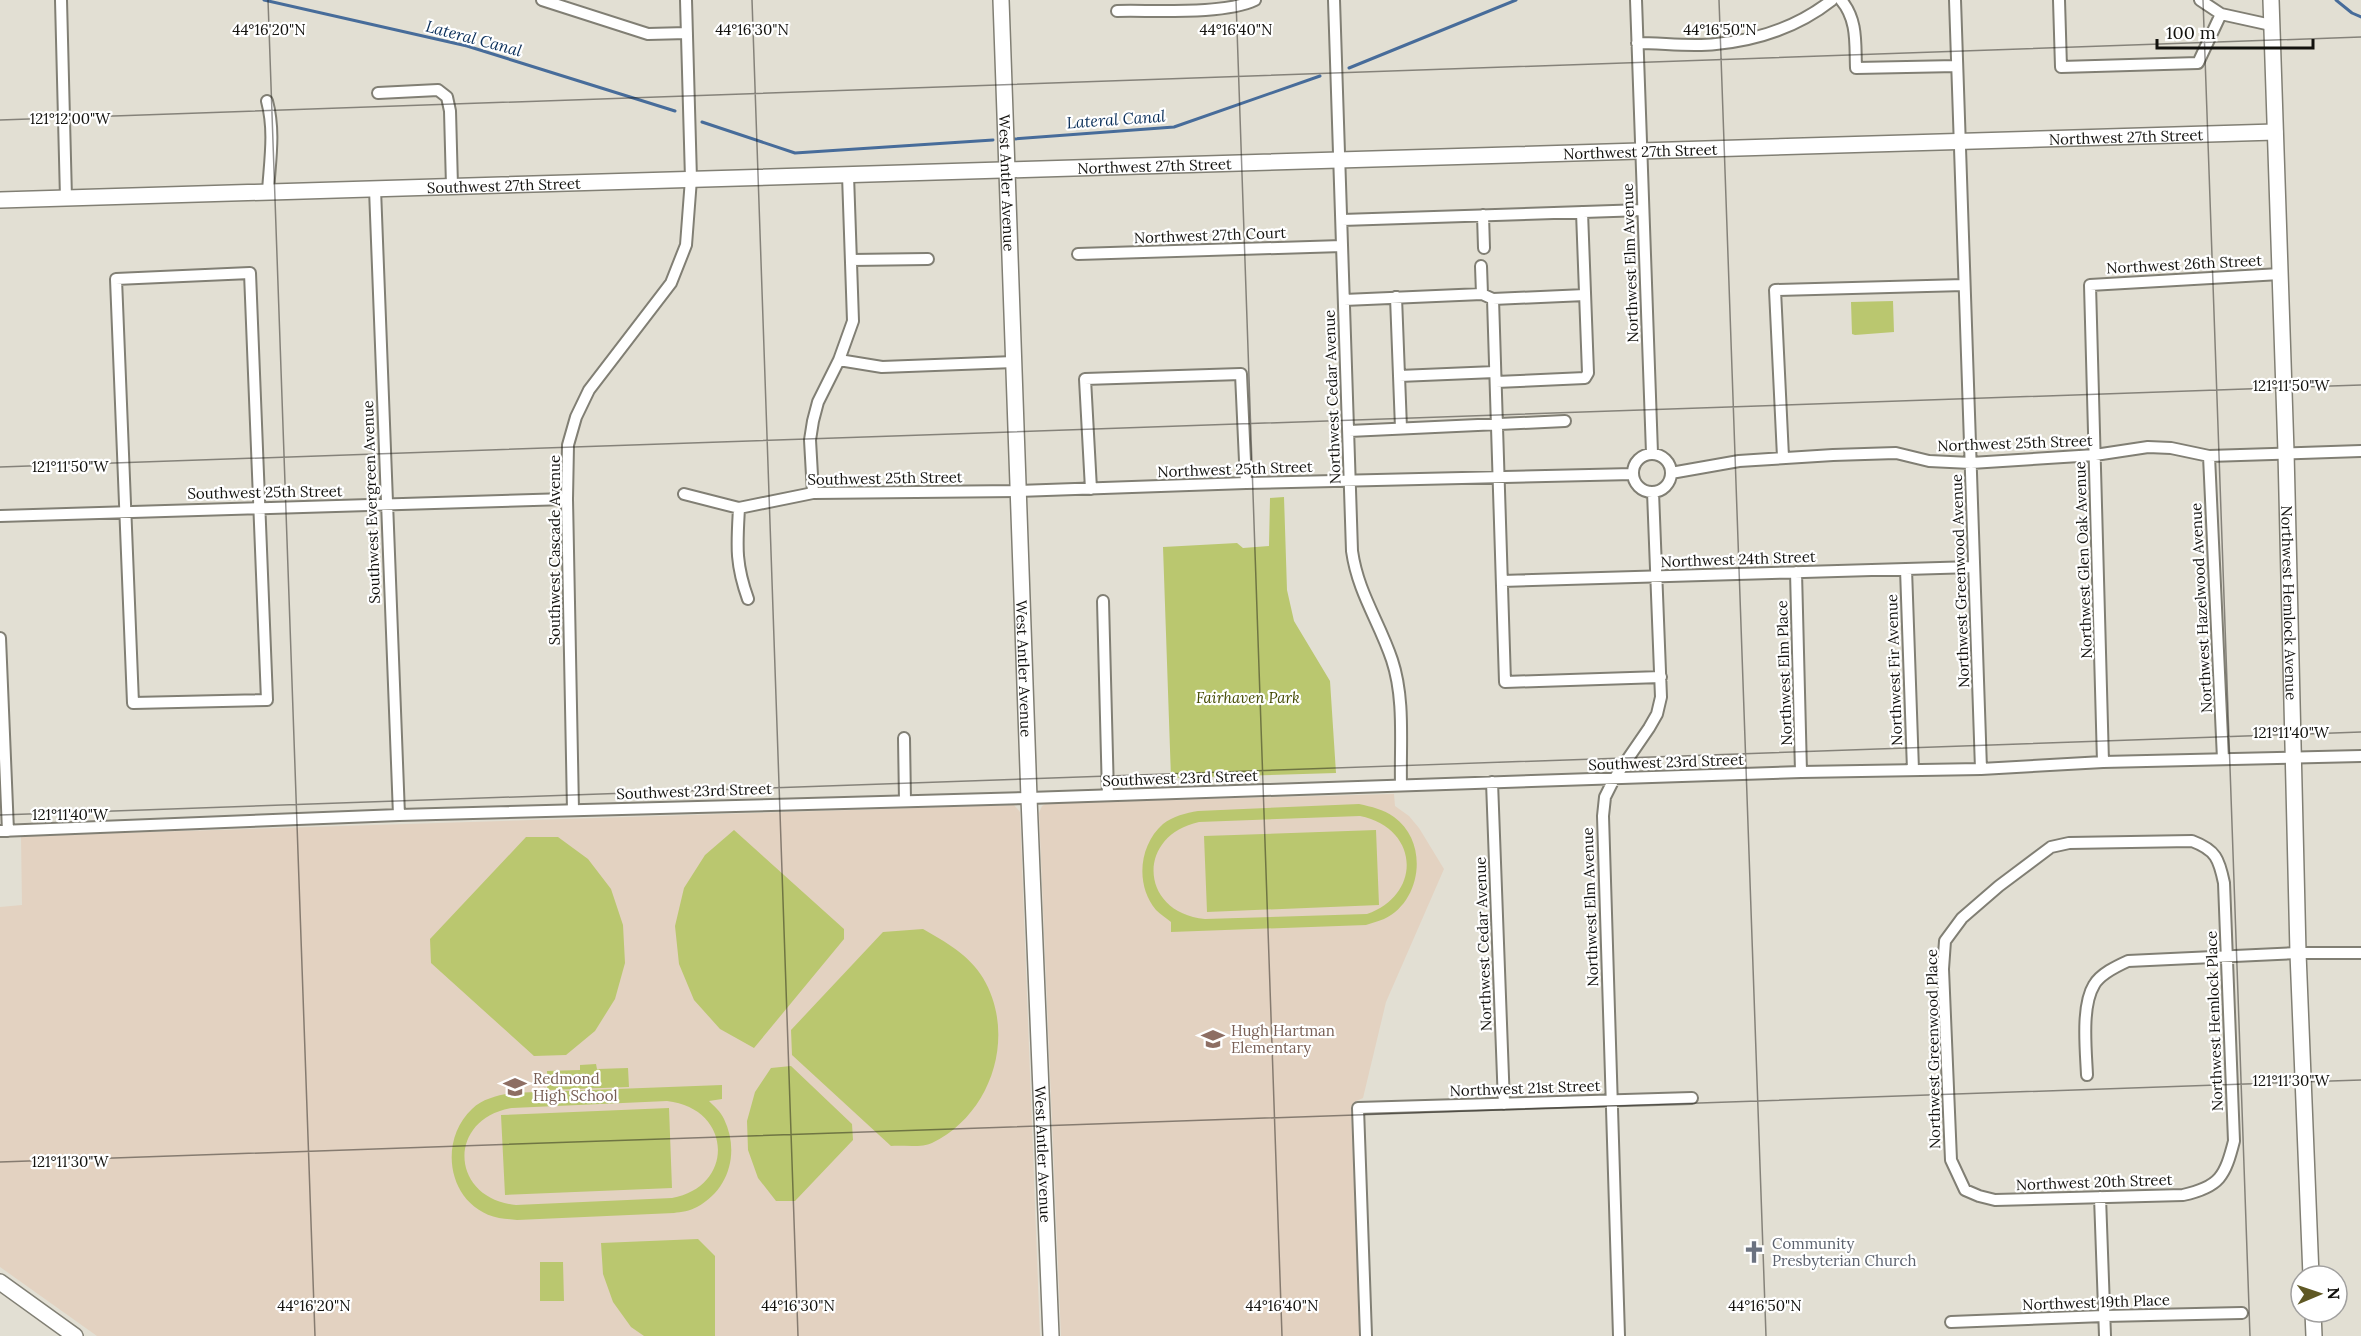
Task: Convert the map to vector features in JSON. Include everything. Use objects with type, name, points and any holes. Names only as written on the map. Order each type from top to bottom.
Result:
[{"type":"street","points":[[61,0],[66,198]]},
{"type":"street","points":[[542,0],[556,2],[648,34],[687,33]]},
{"type":"street","name":"Southwest Cascade Avenue","points":[[573,810],[568,445],[576,417],[589,390],[671,284],[686,245],[691,179],[686,0]]},
{"type":"street","name":"West Antler Avenue","points":[[1001,0],[1029,798],[1051,1336]]},
{"type":"street","points":[[1117,11],[1221,9],[1244,6],[1255,0]]},
{"type":"street","name":"Northwest Cedar Avenue","points":[[1334,0],[1352,551],[1365,601],[1392,660],[1399,689],[1401,785]]},
{"type":"street","name":"Northwest Elm Avenue","points":[[1636,0],[1652,453]]},
{"type":"street","points":[[1637,43],[1715,45],[1747,39],[1778,31],[1810,15],[1832,0]]},
{"type":"street","points":[[1841,0],[1849,9],[1854,24],[1856,68],[1957,66]]},
{"type":"street","name":"Northwest Greenwood Avenue","points":[[1955,0],[1981,769]]},
{"type":"street","points":[[2059,0],[2061,67],[2198,63],[2221,14]]},
{"type":"street","points":[[2200,0],[2221,14],[2271,25]]},
{"type":"street","name":"Northwest Hemlock Avenue","points":[[2271,0],[2286,452],[2298,953],[2311,1264]]},
{"type":"street","points":[[378,93],[438,90],[447,97],[450,111],[452,186]]},
{"type":"street","points":[[267,100],[272,117],[268,191]]},
{"type":"street","name":"Northwest 27th Street","points":[[1007,170],[2275,132]]},
{"type":"street","name":"Southwest 27th Street","points":[[0,200],[1007,170]]},
{"type":"street","points":[[813,493],[810,440],[813,420],[818,402],[839,360],[853,321],[848,175]]},
{"type":"street","name":"Southwest Evergreen Avenue","points":[[375,189],[399,815]]},
{"type":"street","points":[[1342,220],[1643,210]]},
{"type":"street","points":[[1399,376],[1585,378],[1588,373],[1582,212]]},
{"type":"street","points":[[1483,215],[1484,248]]},
{"type":"street","name":"Northwest 27th Court","points":[[1078,254],[1342,246]]},
{"type":"street","points":[[851,260],[928,259]]},
{"type":"street","points":[[1481,266],[1482,294]]},
{"type":"street","points":[[250,273],[258,507],[267,700],[133,703],[116,279],[250,273]]},
{"type":"street","name":"Northwest 26th Street","points":[[2090,285],[2280,274]]},
{"type":"street","points":[[1783,457],[1775,290],[1964,285]]},
{"type":"street","name":"Northwest Glen Oak Avenue","points":[[2090,285],[2103,762]]},
{"type":"street","points":[[1344,300],[1482,294],[1493,299],[1585,295]]},
{"type":"street","points":[[1396,297],[1401,428]]},
{"type":"street","points":[[1493,299],[1505,682],[1661,677]]},
{"type":"street","points":[[839,360],[882,368],[1014,362]]},
{"type":"street","points":[[1091,489],[1085,379],[1241,374],[1246,483]]},
{"type":"street","points":[[1349,431],[1565,421]]},
{"type":"street","name":"Northwest 25th Street","points":[[1671,473],[1739,461],[1783,457],[1896,453],[1929,461],[1971,463],[2095,455],[2148,447],[2171,448],[2209,456],[2361,451]]},
{"type":"street","points":[[1652,453],[1668,461],[1671,473],[1664,488],[1653,492],[1641,489],[1633,474],[1636,462],[1646,454],[1652,453]]},
{"type":"street","name":"Northwest Hazelwood Avenue","points":[[2209,456],[2223,759]]},
{"type":"street","name":"Northwest 25th Street","points":[[1018,491],[1350,480],[1633,474]]},
{"type":"street","name":"Southwest 25th Street","points":[[684,494],[739,508],[813,493],[1018,491]]},
{"type":"street","name":"Northwest Elm Avenue","points":[[1619,1336],[1603,816],[1605,797],[1614,779],[1649,729],[1657,714],[1661,697],[1653,492]]},
{"type":"street","name":"Southwest 25th Street","points":[[0,516],[125,510],[567,499]]},
{"type":"street","points":[[739,508],[737,544],[739,573],[748,599]]},
{"type":"street","name":"Northwest 24th Street","points":[[1502,581],[1974,567]]},
{"type":"street","name":"Northwest Fir Avenue","points":[[1906,569],[1913,770]]},
{"type":"street","name":"Northwest Elm Place","points":[[1796,573],[1801,772]]},
{"type":"street","points":[[1103,602],[1108,795]]},
{"type":"street","points":[[0,638],[4,831]]},
{"type":"street","points":[[904,738],[905,801]]},
{"type":"street","name":"Southwest 23rd Street","points":[[4,831],[399,815],[1029,798],[1801,772],[1981,769],[2103,762],[2361,756]]},
{"type":"street","name":"Northwest Cedar Avenue","points":[[1492,782],[1504,1104]]},
{"type":"street","name":"Northwest Greenwood Place","points":[[1965,1190],[1950,1160],[1943,969],[1945,941],[1962,918],[2050,847],[2069,843],[2192,841],[2206,846],[2219,860]]},
{"type":"street","name":"Northwest Hemlock Place","points":[[2219,860],[2224,883],[2234,1141],[2229,1161],[2220,1178]]},
{"type":"street","points":[[2087,1075],[2085,1017],[2094,985],[2113,969],[2128,961],[2298,953],[2361,953]]},
{"type":"street","name":"Northwest 21st Street","points":[[1366,1336],[1358,1108],[1692,1098]]},
{"type":"street","name":"Northwest 20th Street","points":[[1965,1190],[1995,1200],[2183,1194],[2203,1191],[2220,1178]]},
{"type":"street","points":[[2100,1197],[2104,1336]]},
{"type":"street","points":[[0,1282],[75,1336]]},
{"type":"street","name":"Northwest 19th Place","points":[[1951,1322],[2242,1313]]},
{"type":"shaded area","name":"Hugh Hartman Elementary","points":[[1394,794],[1395,806],[1409,816],[1419,828],[1444,869],[1386,1002],[1363,1098],[1354,1102],[1351,1110],[1360,1336],[1061,1336],[1039,813],[1042,806],[1047,803]]},
{"type":"shaded area","name":"Redmond High School","points":[[1014,805],[1020,812],[1040,1336],[97,1336],[0,1267],[0,907],[22,905],[21,836]]},
{"type":"green space","points":[[1893,301],[1894,332],[1852,334],[1851,302]]},
{"type":"green space","name":"Fairhaven Park","points":[[1284,497],[1287,590],[1294,621],[1330,681],[1336,773],[1171,778],[1163,547],[1237,543],[1243,548],[1269,546],[1270,498]]},
{"type":"green space","points":[[1359,804],[1386,812],[1405,828],[1413,841],[1416,871],[1413,885],[1407,899],[1397,910],[1384,919],[1366,925],[1171,932],[1171,922],[1156,910],[1145,889],[1143,866],[1145,854],[1155,833],[1163,824],[1175,817],[1198,811]],"holes":[[[1360,816],[1380,823],[1394,834],[1403,847],[1407,862],[1405,877],[1398,892],[1385,905],[1367,914],[1205,919],[1183,914],[1168,903],[1158,889],[1154,873],[1156,857],[1164,842],[1178,830],[1199,822]]]},
{"type":"green space","points":[[734,830],[844,929],[844,939],[754,1048],[720,1029],[694,1000],[679,964],[675,926],[684,888],[705,855]]},
{"type":"green space","points":[[1376,830],[1379,905],[1207,912],[1204,836]]},
{"type":"green space","points":[[526,837],[558,837],[588,859],[611,889],[623,925],[625,963],[615,999],[595,1031],[566,1055],[534,1056],[431,963],[430,939]]},
{"type":"green space","points":[[923,929],[964,956],[983,978],[993,1000],[998,1024],[998,1048],[993,1071],[983,1093],[970,1113],[953,1130],[928,1145],[891,1146],[792,1055],[791,1030],[883,932]]},
{"type":"green space","points":[[596,1064],[597,1069],[628,1068],[629,1087],[547,1090],[547,1071],[580,1070],[580,1065]]},
{"type":"green space","points":[[791,1066],[852,1124],[853,1140],[795,1201],[776,1201],[758,1178],[748,1150],[747,1121],[755,1092],[771,1068]]},
{"type":"green space","points":[[722,1085],[722,1099],[709,1101],[723,1116],[729,1132],[731,1157],[724,1180],[708,1200],[697,1207],[674,1213],[517,1220],[499,1218],[482,1212],[468,1201],[453,1172],[454,1138],[461,1123],[472,1109],[485,1100],[510,1093]],"holes":[[[667,1101],[689,1107],[704,1117],[714,1132],[718,1148],[716,1164],[707,1179],[693,1191],[672,1198],[516,1205],[494,1200],[478,1189],[468,1175],[464,1158],[467,1142],[476,1127],[491,1115],[512,1108]]]},
{"type":"green space","points":[[669,1108],[672,1188],[505,1195],[501,1115]]},
{"type":"green space","points":[[698,1239],[715,1256],[715,1336],[644,1336],[631,1327],[613,1302],[603,1274],[601,1243]]},
{"type":"green space","points":[[540,1262],[563,1262],[564,1301],[540,1301]]},
{"type":"waterway","name":"Lateral Canal","points":[[264,0],[467,46],[675,111]]},
{"type":"waterway","name":"Lateral Canal","points":[[1349,68],[1516,0]]},
{"type":"waterway","name":"Lateral Canal","points":[[2336,0],[2361,17]]},
{"type":"waterway","name":"Lateral Canal","points":[[1014,139],[1174,127],[1320,76]]},
{"type":"waterway","name":"Lateral Canal","points":[[702,122],[795,153],[993,140]]},
{"type":"place","name":"Hugh Hartman Elementary","points":[[1213,1039]]},
{"type":"place","name":"Redmond High School","points":[[515,1087]]},
{"type":"place","name":"Community Presbyterian Church","points":[[1754,1252]]}]
